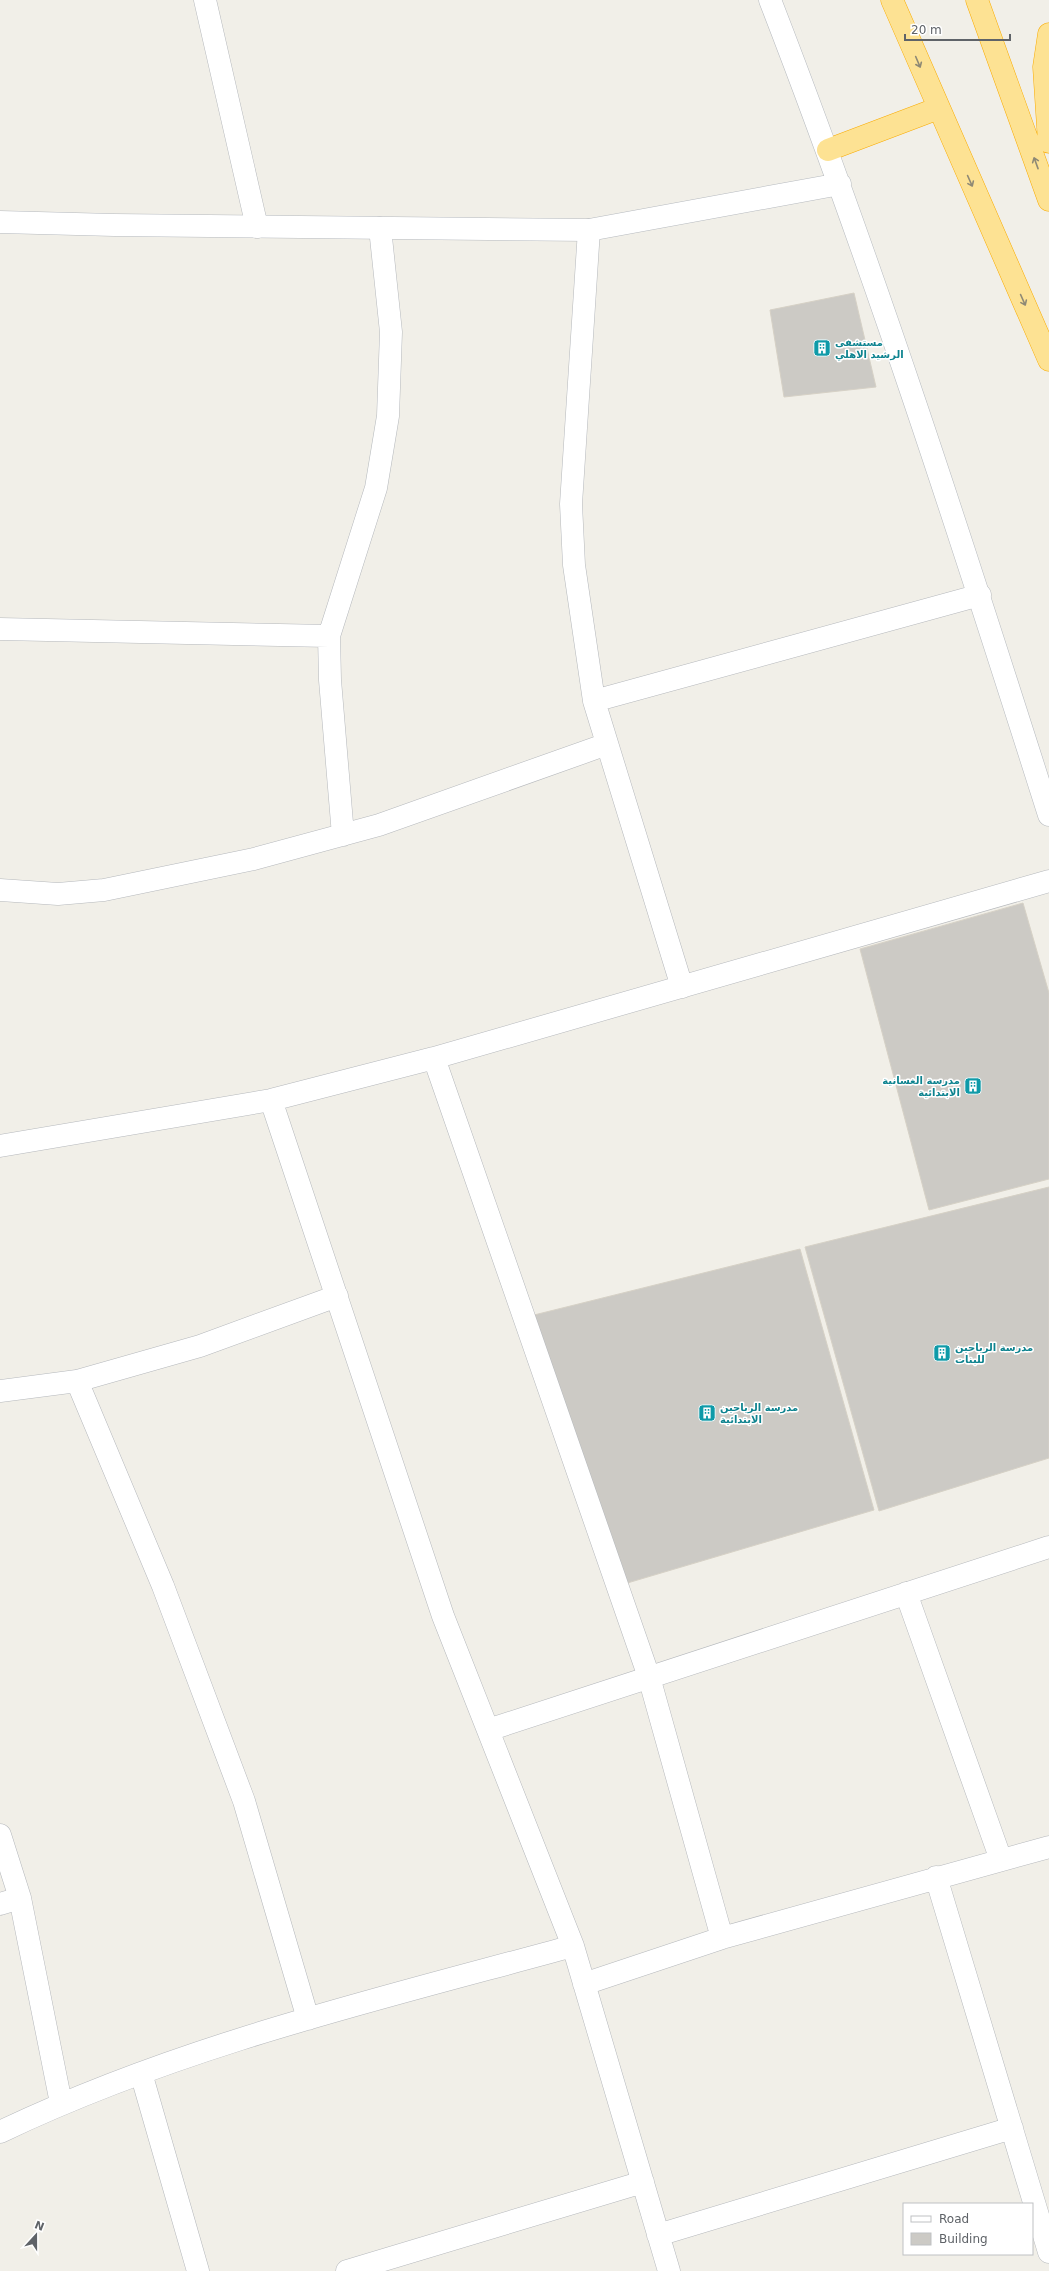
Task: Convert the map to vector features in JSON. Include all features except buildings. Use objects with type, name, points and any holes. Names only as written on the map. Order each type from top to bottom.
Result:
[{"type":"highway","points":[[892,0],[1049,360]]},
{"type":"highway","points":[[977,0],[1049,200]]},
{"type":"highway","points":[[1049,34],[1044,67],[1049,142]]},
{"type":"highway","points":[[828,150],[939,108]]},
{"type":"street","points":[[205,0],[257,227]]},
{"type":"street","points":[[770,0],[828,150],[952,508],[1049,815]]},
{"type":"street","points":[[0,222],[257,227],[589,230],[840,184]]},
{"type":"street","points":[[343,835],[330,680],[329,636],[376,488],[388,416],[391,332],[380,228]]},
{"type":"street","points":[[589,230],[571,504],[574,565],[594,701],[682,987]]},
{"type":"street","points":[[594,701],[980,595]]},
{"type":"street","points":[[0,629],[329,636]]},
{"type":"street","points":[[0,890],[58,894],[104,890],[254,859],[379,825],[607,744]]},
{"type":"street","points":[[0,1146],[271,1100],[434,1058],[1049,881]]},
{"type":"street","points":[[434,1058],[649,1677],[722,1938]]},
{"type":"street","points":[[271,1100],[443,1616],[573,1946],[669,2271]]},
{"type":"street","points":[[0,1391],[77,1381],[200,1346],[337,1296]]},
{"type":"street","points":[[77,1381],[163,1586],[244,1801],[308,2019]]},
{"type":"street","points":[[488,1730],[1049,1547]]},
{"type":"street","points":[[906,1594],[1001,1860]]},
{"type":"street","points":[[0,1836],[10,1901],[61,2103]]},
{"type":"street","points":[[584,1984],[722,1938],[936,1877],[1049,1847]]},
{"type":"street","points":[[936,1877],[1049,2252]]},
{"type":"street","points":[[0,2132],[61,2103],[249,2035],[573,1946]]},
{"type":"street","points":[[141,2073],[198,2271]]},
{"type":"street","points":[[658,2234],[1012,2128]]},
{"type":"street","points":[[347,2271],[642,2182]]},
{"type":"place","name":"مستشفى الرشيد الاهلي","points":[[822,348]]},
{"type":"place","name":"مدرسة الغسانية الابتدائية","points":[[973,1086]]},
{"type":"place","name":"مدرسة الرياحين للبنات","points":[[942,1353]]},
{"type":"place","name":"مدرسة الرياحين الابتدائية","points":[[707,1413]]}]
